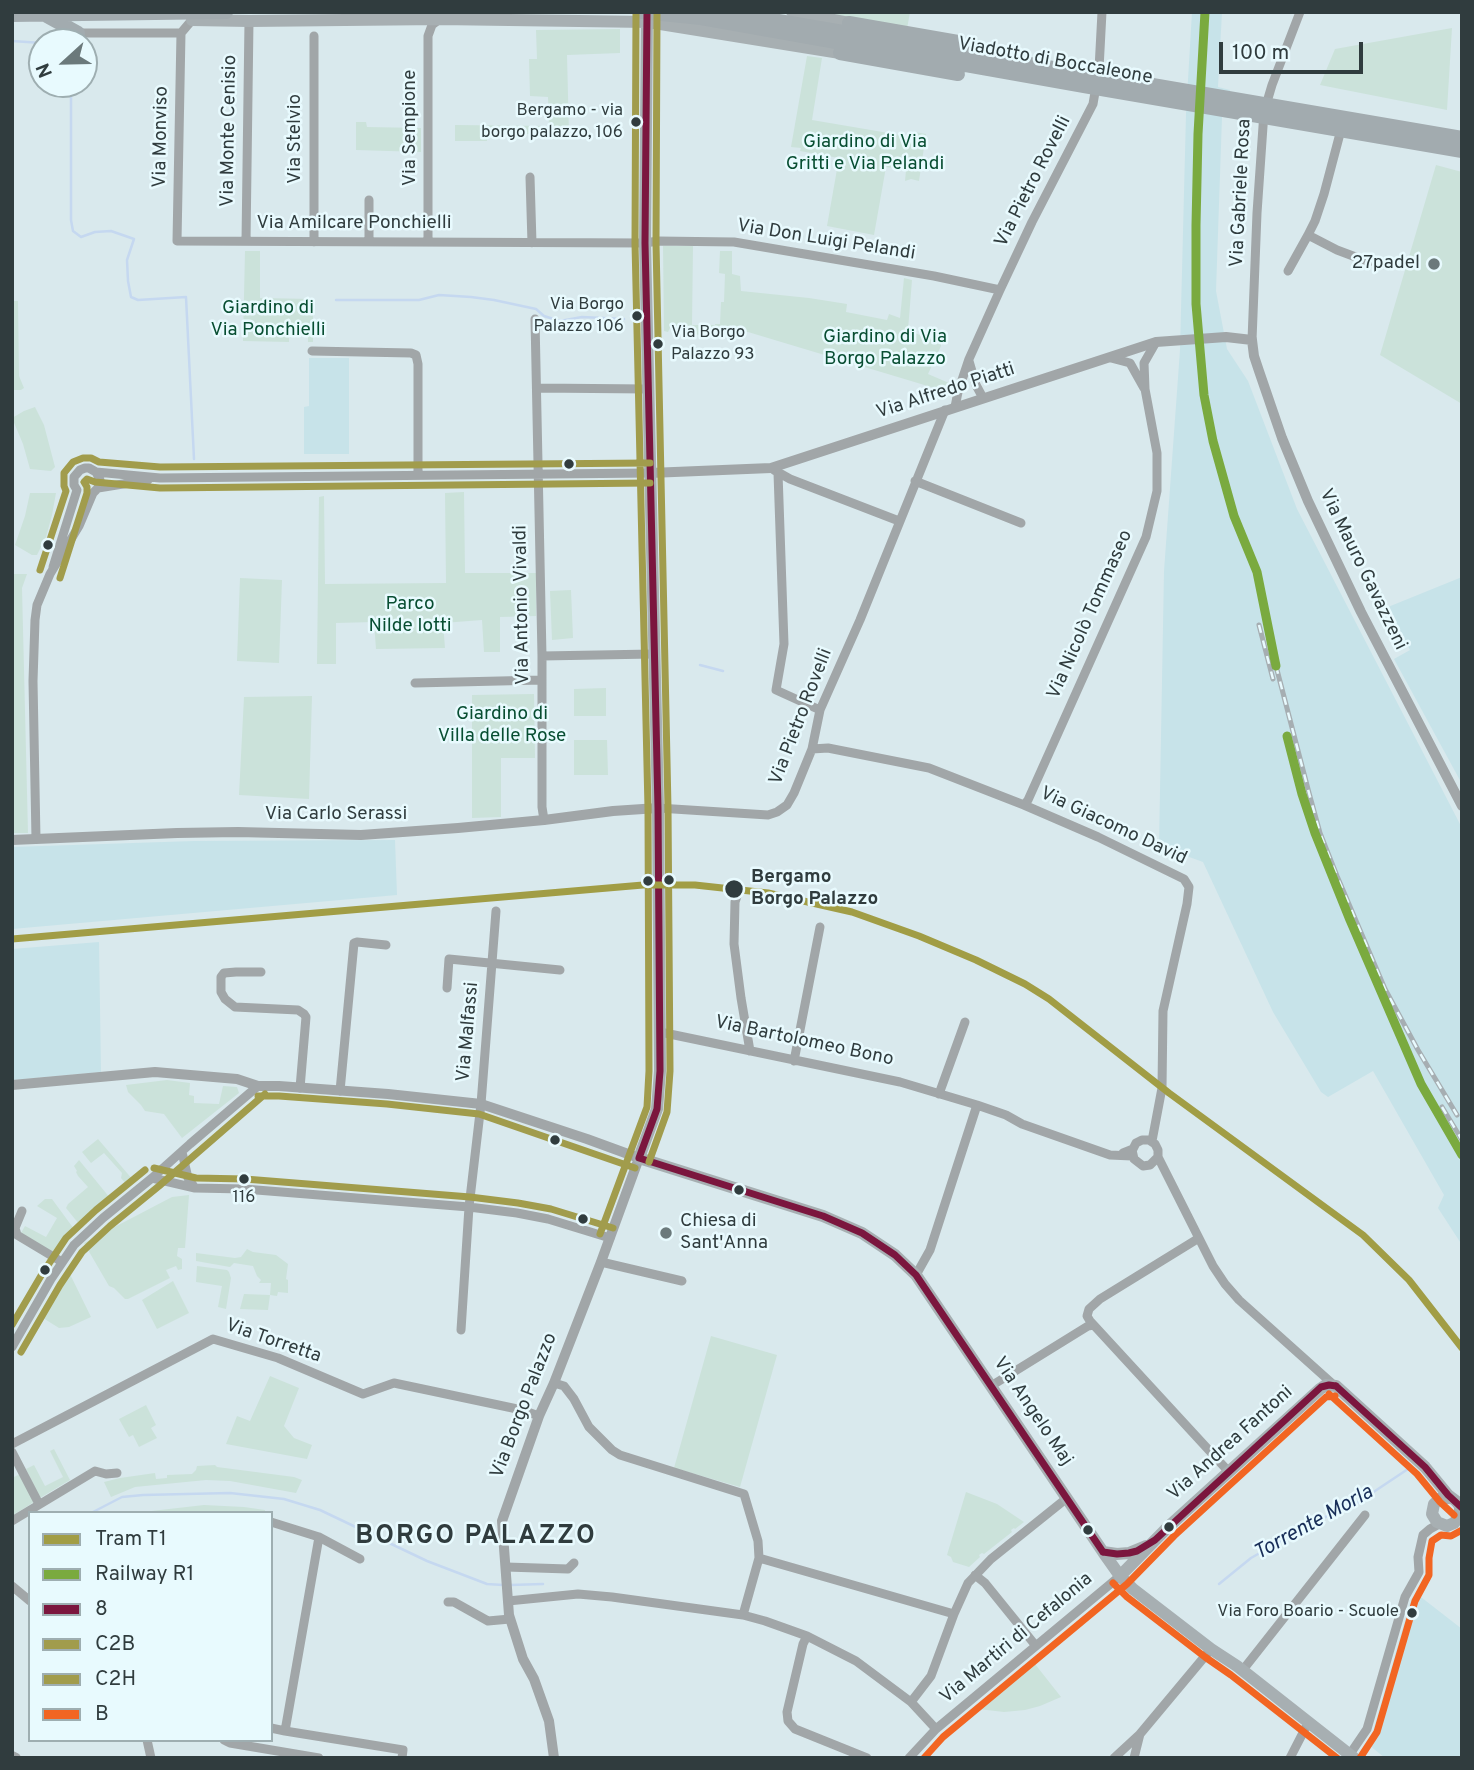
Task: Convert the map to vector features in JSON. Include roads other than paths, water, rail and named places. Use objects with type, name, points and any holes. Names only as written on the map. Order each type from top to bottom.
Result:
[{"type":"highway","points":[[12,15],[226,12]]},
{"type":"highway","name":"Viadotto di Boccaleone","points":[[726,12],[1462,151]]},
{"type":"highway","points":[[98,13],[142,20],[192,20]]},
{"type":"highway","points":[[46,15],[69,28]]},
{"type":"highway","name":"Viadotto di Boccaleone","points":[[647,15],[701,18],[1462,137]]},
{"type":"highway","points":[[849,23],[1056,60],[1091,81]]},
{"type":"highway","points":[[840,53],[1052,90],[1091,81]]},
{"type":"main road","points":[[716,12],[849,23]]},
{"type":"main road","points":[[192,20],[647,15],[840,53]]},
{"type":"main road","name":"Via Borgo Palazzo","points":[[639,1158],[657,1109],[660,1070],[658,808],[645,243],[647,15]]},
{"type":"main road","name":"Via Angelo Maj","points":[[639,1158],[823,1216],[862,1233],[895,1255],[916,1275],[1121,1576],[1133,1589],[1352,1756]]},
{"type":"main road","points":[[1336,1386],[1425,1467],[1457,1504],[1460,1514],[1456,1522],[1447,1526],[1439,1524],[1433,1517],[1433,1506],[1441,1498],[1457,1504]]},
{"type":"main road","name":"Via Andrea Fantoni","points":[[1121,1576],[1155,1540],[1321,1387],[1336,1386]]},
{"type":"main road","name":"Via Andrea Fantoni","points":[[1103,1552],[1129,1553],[1155,1540]]},
{"type":"street","name":"Via Pietro Rovelli","points":[[658,808],[768,815],[787,805],[794,793],[812,748],[820,710],[860,620],[915,481],[958,391],[1000,289],[1093,104],[1091,81],[1102,12]]},
{"type":"street","name":"Via Gabriele Rosa","points":[[1252,340],[1264,112],[1300,12]]},
{"type":"street","points":[[793,17],[858,37],[1091,81]]},
{"type":"street","name":"Via Sempione","points":[[428,242],[428,36],[432,26],[440,19]]},
{"type":"street","points":[[98,33],[181,33],[192,20]]},
{"type":"street","name":"Via Monte Cenisio","points":[[246,241],[249,21]]},
{"type":"street","points":[[849,23],[858,37]]},
{"type":"street","name":"Via Monviso","points":[[177,241],[181,33]]},
{"type":"street","name":"Via Stelvio","points":[[314,36],[314,242]]},
{"type":"street","points":[[840,53],[859,43],[1091,81]]},
{"type":"street","points":[[1264,112],[1455,144],[1462,137]]},
{"type":"street","points":[[1288,271],[1315,221],[1342,125]]},
{"type":"street","points":[[530,177],[532,243]]},
{"type":"street","points":[[369,200],[369,242]]},
{"type":"street","points":[[1308,235],[1369,262]]},
{"type":"street","name":"Via Amilcare Ponchielli","points":[[177,241],[645,243]]},
{"type":"street","name":"Via Don Luigi Pelandi","points":[[645,243],[734,242],[1000,289]]},
{"type":"street","name":"Via Antonio Vivaldi","points":[[536,319],[544,820]]},
{"type":"street","name":"Via Alfredo Piatti","points":[[650,473],[775,471],[950,409],[1156,342],[1226,337],[1252,340]]},
{"type":"street","name":"Via Mauro Gavazzeni","points":[[1252,340],[1259,371],[1282,438],[1308,501],[1361,612],[1462,806]]},
{"type":"street","name":"Via Nicolò Tommaseo","points":[[1024,804],[1146,537],[1157,491],[1157,453],[1145,390],[1144,363],[1156,342]]},
{"type":"street","points":[[312,351],[416,355],[418,475]]},
{"type":"street","name":"Via Nicolò Tommaseo","points":[[1111,358],[1130,363],[1145,390]]},
{"type":"street","points":[[969,359],[976,385],[983,398]]},
{"type":"street","points":[[537,388],[648,389]]},
{"type":"street","points":[[160,478],[82,494],[74,482],[77,473],[85,468],[96,472],[160,478],[650,473]]},
{"type":"street","points":[[820,710],[776,690],[784,644],[775,471],[899,521]]},
{"type":"street","points":[[52,570],[79,526],[100,480],[96,472]]},
{"type":"street","points":[[915,481],[1021,523]]},
{"type":"street","points":[[36,839],[33,681],[35,620],[37,606],[52,570],[77,490]]},
{"type":"street","points":[[542,656],[653,654]]},
{"type":"street","points":[[415,682],[542,680]]},
{"type":"street","name":"Via Giacomo David","points":[[812,748],[828,748],[929,768],[1024,804],[1184,879],[1189,887],[1187,904],[1163,1011],[1162,1088],[1152,1141]]},
{"type":"street","name":"Via Carlo Serassi","points":[[12,840],[226,832],[361,835],[658,808]]},
{"type":"street","points":[[737,896],[734,944],[750,1051]]},
{"type":"street","name":"Via Malfassi","points":[[460,1330],[496,912]]},
{"type":"street","points":[[794,1060],[820,927]]},
{"type":"street","points":[[340,1091],[354,943],[386,945]]},
{"type":"street","name":"Via Malfassi","points":[[447,988],[449,959],[560,970]]},
{"type":"street","points":[[261,972],[224,974],[221,977],[221,992],[225,999],[235,1006],[298,1010],[304,1014],[306,1017],[300,1088]]},
{"type":"street","points":[[939,1094],[965,1022]]},
{"type":"street","name":"Via Bartolomeo Bono","points":[[660,1032],[900,1082],[977,1105],[1006,1115],[1022,1125],[1110,1154],[1132,1152],[1139,1141],[1152,1141]]},
{"type":"street","points":[[12,1085],[155,1072],[237,1079],[258,1086],[388,1094],[481,1104],[639,1158]]},
{"type":"street","points":[[12,1347],[74,1245],[258,1086]]},
{"type":"street","points":[[916,1275],[930,1250],[977,1105]]},
{"type":"street","points":[[1152,1141],[1158,1150],[1156,1160],[1168,1175],[1213,1266],[1239,1300],[1336,1386]]},
{"type":"street","points":[[182,1152],[188,1178],[195,1188]]},
{"type":"street","name":"Via Bartolomeo Bono","points":[[1132,1152],[1136,1162],[1143,1166],[1156,1160]]},
{"type":"street","name":"Via Borgo Palazzo","points":[[554,1758],[549,1721],[534,1679],[523,1659],[510,1619],[502,1521],[539,1416],[601,1262],[639,1158]]},
{"type":"street","points":[[152,1178],[195,1188],[244,1189],[517,1213],[559,1222],[610,1238]]},
{"type":"street","points":[[22,1211],[15,1227],[17,1235],[62,1262]]},
{"type":"street","points":[[1199,1238],[1100,1299],[1089,1309],[1087,1316],[1229,1472]]},
{"type":"street","points":[[601,1262],[682,1281]]},
{"type":"street","points":[[991,1386],[1093,1325]]},
{"type":"street","name":"Via Torretta","points":[[12,1444],[213,1339],[278,1358],[363,1394],[394,1383],[539,1416]]},
{"type":"street","points":[[1318,1371],[1321,1387]]},
{"type":"street","points":[[554,1383],[564,1386],[589,1427],[620,1455],[744,1494],[758,1541],[759,1558],[743,1615]]},
{"type":"street","points":[[12,1452],[39,1504]]},
{"type":"street","points":[[12,1521],[95,1471],[117,1473]]},
{"type":"street","points":[[911,1702],[928,1680],[968,1583],[991,1559],[1067,1498]]},
{"type":"street","points":[[1242,1671],[1365,1515]]},
{"type":"street","points":[[273,1523],[319,1537],[360,1559]]},
{"type":"street","points":[[1352,1756],[1367,1729],[1405,1597],[1419,1572],[1418,1557],[1423,1535],[1439,1524]]},
{"type":"street","points":[[285,1731],[319,1537]]},
{"type":"street","points":[[759,1558],[954,1614]]},
{"type":"street","points":[[506,1570],[568,1569],[574,1563]]},
{"type":"street","points":[[975,1574],[1036,1646]]},
{"type":"street","name":"Via Martiri di Cefalonia","points":[[909,1758],[936,1729],[1121,1576]]},
{"type":"street","points":[[12,1586],[28,1599]]},
{"type":"street","points":[[508,1599],[578,1594],[743,1615],[765,1621],[807,1636],[856,1661],[911,1702],[936,1729]]},
{"type":"street","points":[[449,1602],[454,1602],[488,1621],[510,1619]]},
{"type":"street","points":[[807,1636],[787,1712],[788,1721],[795,1729],[867,1758]]},
{"type":"street","points":[[1114,1758],[1140,1734],[1211,1649]]},
{"type":"street","points":[[1290,1758],[1308,1723]]},
{"type":"street","points":[[273,1728],[403,1750],[402,1758]]},
{"type":"street","points":[[1134,1758],[1140,1734]]},
{"type":"street","points":[[150,1742],[154,1758]]},
{"type":"street","points":[[228,1742],[319,1758]]},
{"type":"waterway","points":[[12,41],[28,42]]},
{"type":"waterway","points":[[71,98],[73,231],[81,237],[95,232],[111,231],[134,239],[127,260],[131,297],[138,300],[186,297],[194,459]]},
{"type":"waterway","points":[[336,300],[419,300],[439,295],[471,297],[536,309],[544,316],[560,321],[582,317],[624,319]]},
{"type":"waterway","points":[[700,665],[723,671]]},
{"type":"waterway","name":"Torrente Morla","points":[[1219,1584],[1251,1558],[1314,1522],[1357,1503],[1411,1467]]},
{"type":"waterway","name":"Torrente Morla","points":[[95,1511],[122,1497],[143,1495],[230,1493],[284,1499],[320,1510],[427,1561],[487,1584],[503,1585]]},
{"type":"waterway","name":"Torrente Morla","points":[[510,1585],[543,1584]]},
{"type":"railway","points":[[1259,625],[1273,679]]},
{"type":"railway","points":[[1276,666],[1320,833],[1337,876],[1385,989],[1457,1115]]},
{"type":"railway","points":[[1442,1107],[1462,1140]]},
{"type":"tram line","name":"T1","points":[[12,939],[643,885],[695,885],[768,893],[852,912],[976,960],[1049,999],[1169,1093],[1363,1235],[1409,1280],[1462,1348]]},
{"type":"rail line","name":"R1","points":[[1205,12],[1196,225],[1196,304],[1204,395],[1213,441],[1234,516],[1257,572],[1276,666]]},
{"type":"rail line","name":"R1","points":[[1287,736],[1315,833],[1350,920],[1421,1084],[1462,1155]]},
{"type":"place","name":"Bergamo - via borgo palazzo, 106","points":[[636,122]]},
{"type":"place","name":"27padel","points":[[1434,264]]},
{"type":"place","name":"Via Borgo Palazzo 106","points":[[637,316]]},
{"type":"place","name":"Via Borgo Palazzo 93","points":[[658,344]]},
{"type":"place","name":"Bergamo Borgo Palazzo","points":[[734,889]]},
{"type":"place","name":"116","points":[[244,1179]]},
{"type":"place","name":"Chiesa di Sant'Anna","points":[[666,1233]]},
{"type":"place","name":"Via Foro Boario - Scuole","points":[[1412,1613]]},
{"type":"district","name":"BORGO PALAZZO","points":[[476,1538]]},
{"type":"park label","name":"Giardino di Via Gritti e Via Pelandi","points":[[865,154]]},
{"type":"park label","name":"Giardino di Via Ponchielli","points":[[268,320]]},
{"type":"park label","name":"Giardino di Via Borgo Palazzo","points":[[885,349]]},
{"type":"park label","name":"Parco Nilde Iotti","points":[[410,616]]},
{"type":"park label","name":"Giardino di Villa delle Rose","points":[[502,726]]}]
